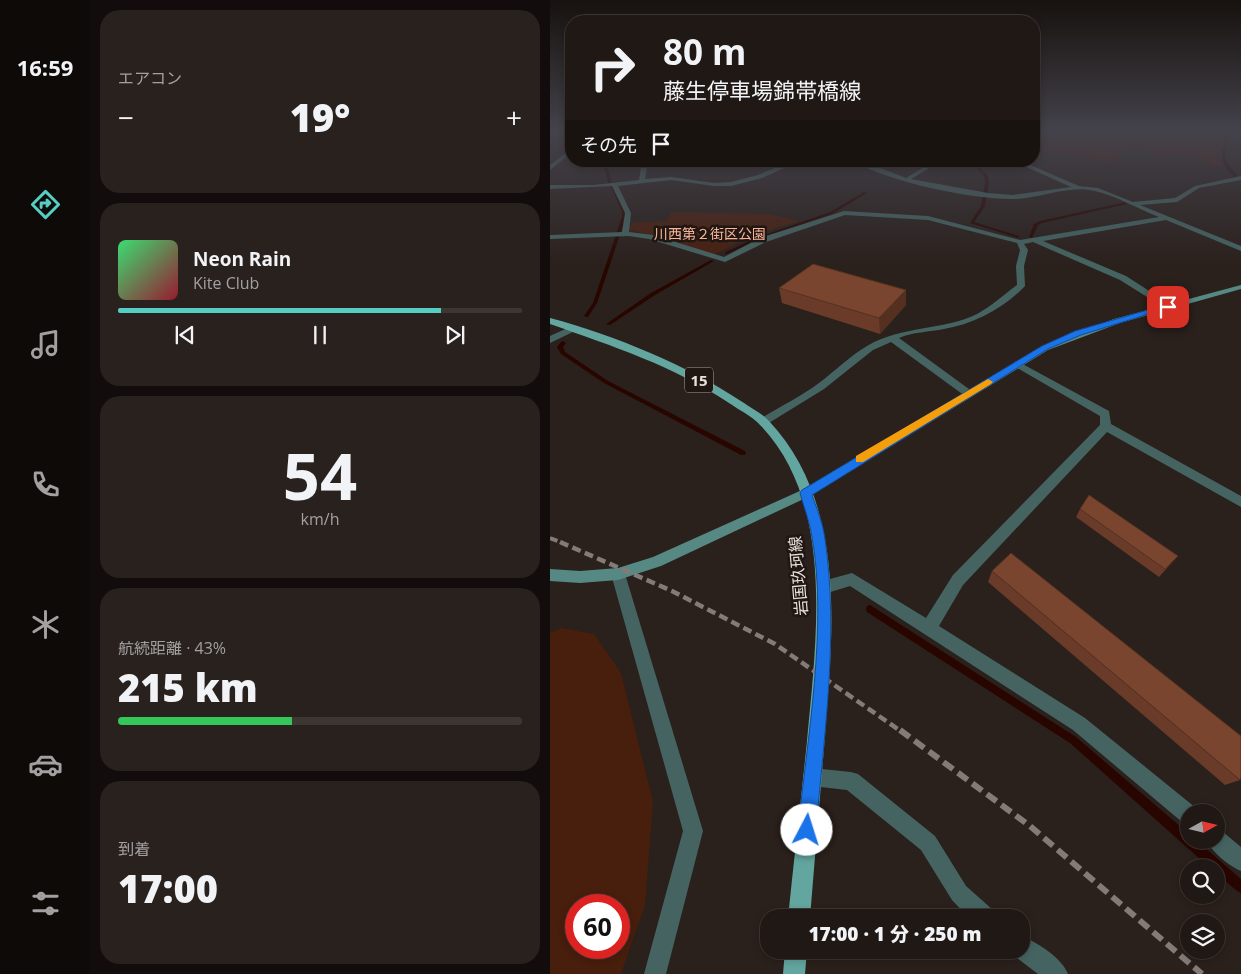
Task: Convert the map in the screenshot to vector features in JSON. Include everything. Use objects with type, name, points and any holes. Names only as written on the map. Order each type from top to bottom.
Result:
[{"type":"main road","points":[[550,575],[580,577],[618,574],[656,562],[806,493],[1045,348],[1078,333],[1241,287]]},
{"type":"main road","name":"岩国玖珂線","points":[[550,321],[645,354],[717,389],[764,422],[790,454],[806,493],[818,537],[824,587],[823,654],[800,909]]},
{"type":"main road","points":[[794,974],[795,959]]},
{"type":"street","points":[[642,181],[643,176]]},
{"type":"street","points":[[550,187],[615,186],[669,178],[720,185],[763,176]]},
{"type":"street","points":[[897,176],[906,180],[985,195],[1013,197],[1078,188],[1096,189],[1241,249]]},
{"type":"street","points":[[906,180],[912,176]]},
{"type":"street","points":[[1051,176],[1078,188]]},
{"type":"street","points":[[1134,204],[1178,200],[1197,187],[1241,178]]},
{"type":"street","points":[[615,186],[628,213],[620,235]]},
{"type":"street","points":[[550,237],[620,235],[650,237],[726,260],[763,240],[844,214],[928,218],[1020,242],[1167,218]]},
{"type":"street","points":[[1035,241],[1123,278],[1168,307]]},
{"type":"street","points":[[764,422],[820,388],[870,348],[892,338],[918,330],[952,326],[979,316],[1004,301],[1008,295],[1021,286],[1020,266],[1024,250],[1020,242]]},
{"type":"street","points":[[550,340],[572,329]]},
{"type":"street","points":[[892,338],[969,394]]},
{"type":"street","points":[[929,628],[958,580],[1106,426],[1105,414],[1017,364]]},
{"type":"street","points":[[1106,426],[1241,502]]},
{"type":"street","points":[[618,574],[692,831],[655,974]]},
{"type":"street","points":[[824,587],[852,579],[1079,724],[1180,808]]},
{"type":"street","points":[[812,777],[851,780],[928,843],[959,893],[976,909]]},
{"type":"street","points":[[1225,848],[1241,861]]},
{"type":"street","points":[[1030,954],[1057,974]]},
{"type":"green space","name":"川西第２街区公園","points":[[671,212],[769,214],[799,221],[753,235],[713,255],[656,236],[629,230],[632,223],[667,221]]},
{"type":"green space","points":[[561,628],[594,634],[621,673],[653,802],[645,905],[630,948],[630,894],[565,894],[565,959],[626,959],[621,974],[550,974],[550,633]]},
{"type":"building","points":[[813,264],[906,290],[879,318],[779,288]]},
{"type":"building","points":[[1089,495],[1178,556],[1165,569],[1080,509]]},
{"type":"building","points":[[1011,553],[1241,736],[1240,780],[992,571]]},
{"type":"waterway","points":[[608,176],[611,185]]},
{"type":"waterway","points":[[986,176],[987,183],[983,206],[972,223],[1018,237]]},
{"type":"waterway","points":[[586,316],[595,303],[624,217],[624,211],[613,187]]},
{"type":"waterway","points":[[726,253],[754,240],[831,213],[865,193]]},
{"type":"waterway","points":[[1031,237],[1036,224],[1041,222],[1126,203]]},
{"type":"waterway","points":[[608,324],[653,294],[712,261]]},
{"type":"waterway","points":[[563,343],[560,347],[563,353],[606,382],[743,453]]},
{"type":"waterway","points":[[870,609],[1073,740],[1241,887]]},
{"type":"railway","points":[[550,538],[563,543]]},
{"type":"railway","points":[[560,542],[672,591],[775,644],[902,732]]},
{"type":"railway","points":[[900,730],[1030,826],[1202,974]]},
{"type":"slow traffic","points":[[859,459],[988,382]]},
{"type":"route","points":[[807,830],[823,654],[824,587],[818,537],[806,493],[1045,348],[1078,333],[1168,307]]}]
